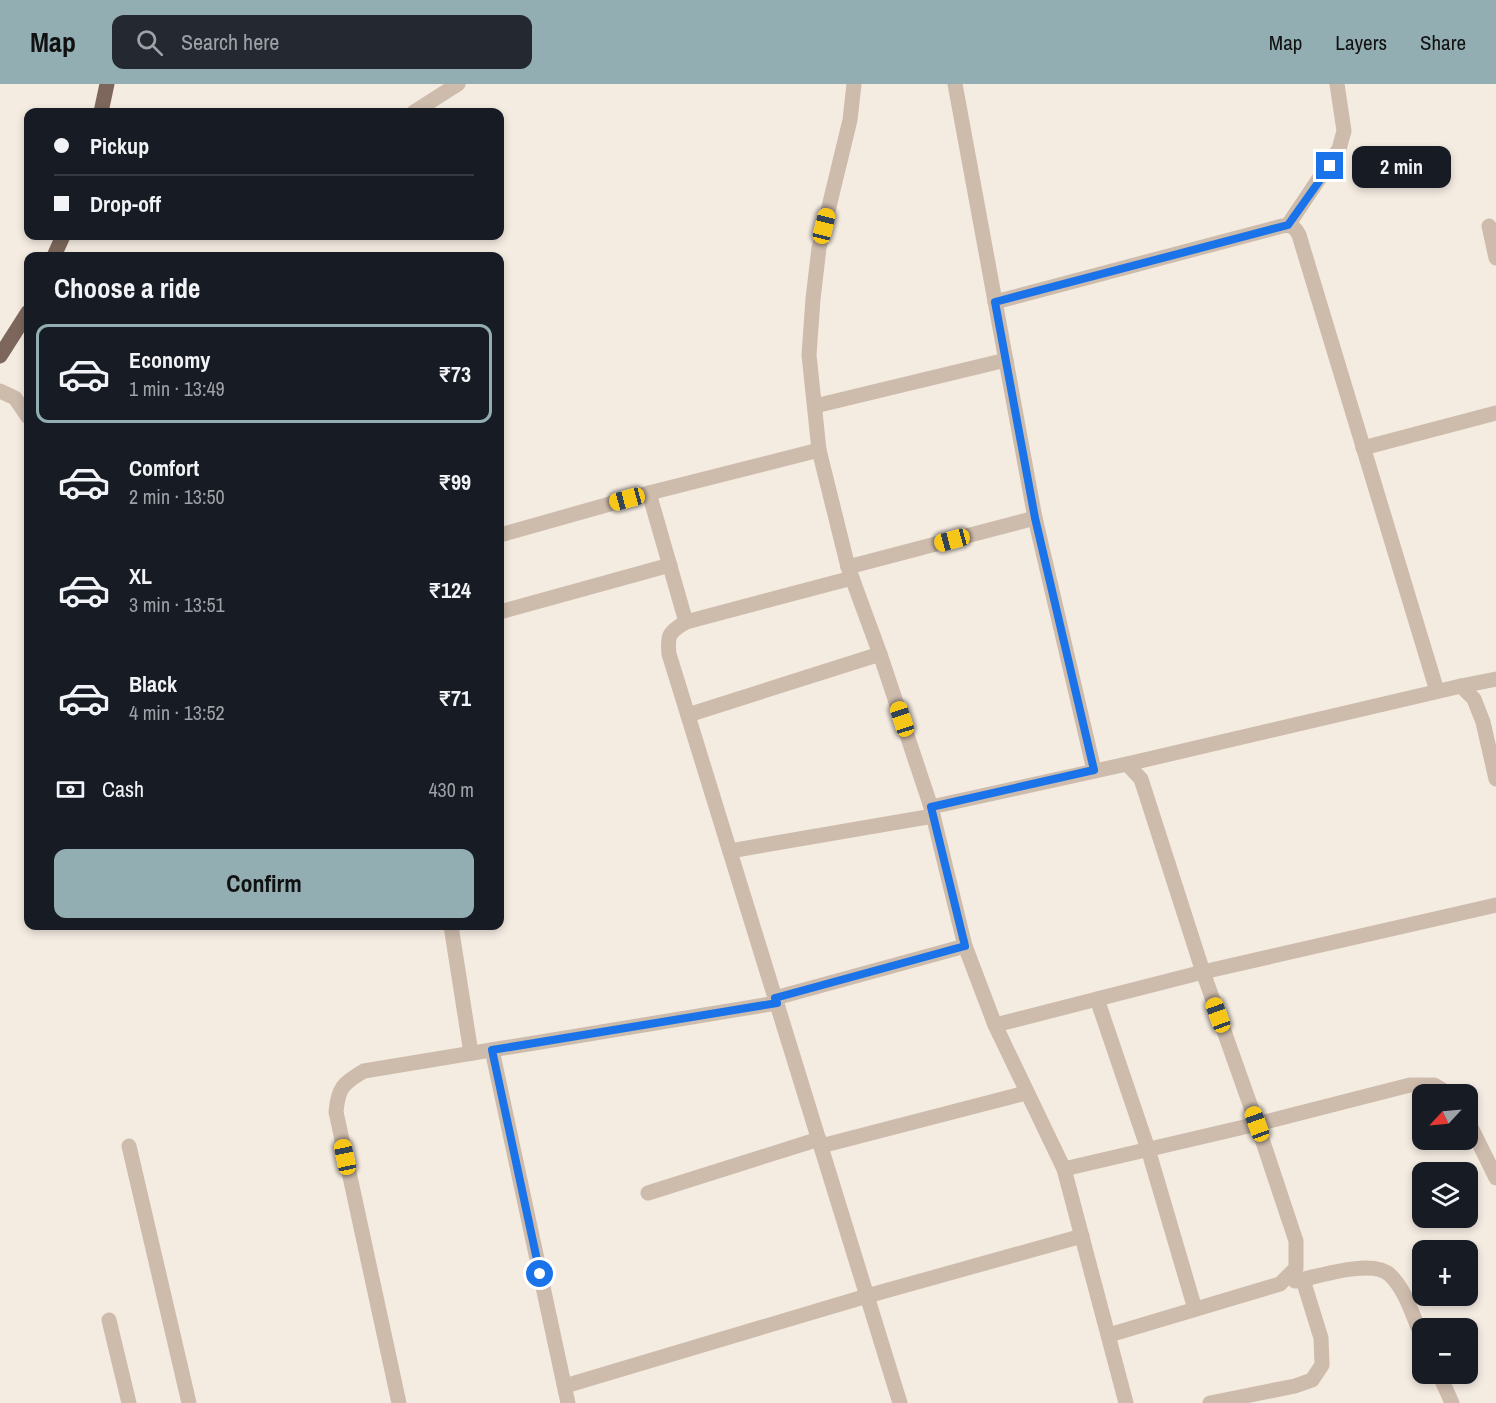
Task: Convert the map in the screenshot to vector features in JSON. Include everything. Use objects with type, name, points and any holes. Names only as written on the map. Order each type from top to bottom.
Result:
[{"type":"main road","points":[[102,108],[107,84]]},
{"type":"main road","points":[[0,356],[24,318]]},
{"type":"street","points":[[420,108],[458,84]]},
{"type":"street","points":[[854,84],[850,120],[819,248],[813,299],[810,355],[819,450],[850,573],[880,654],[932,811],[965,946],[995,1025],[1064,1169],[1126,1403]]},
{"type":"street","points":[[955,84],[1035,518],[1094,770]]},
{"type":"street","points":[[1288,225],[1339,149],[1344,131],[1337,84]]},
{"type":"street","points":[[995,302],[1288,225],[1295,228],[1437,692]]},
{"type":"street","points":[[1489,226],[1496,258]]},
{"type":"street","points":[[815,406],[1006,360]]},
{"type":"street","points":[[0,391],[15,398],[24,411]]},
{"type":"street","points":[[1363,448],[1496,413]]},
{"type":"street","points":[[504,534],[649,493],[819,450]]},
{"type":"street","points":[[649,493],[686,622]]},
{"type":"street","points":[[900,1403],[669,654],[668,639],[674,629],[686,622],[1035,518]]},
{"type":"street","points":[[504,611],[670,565]]},
{"type":"street","points":[[688,715],[880,654]]},
{"type":"street","points":[[730,851],[932,811],[1094,770],[1496,679]]},
{"type":"street","points":[[1461,686],[1474,699],[1483,722],[1496,779]]},
{"type":"street","points":[[1127,764],[1141,779],[1203,972],[1296,1241],[1296,1268],[1280,1284]]},
{"type":"street","points":[[995,1025],[1203,972],[1496,905]]},
{"type":"street","points":[[452,930],[471,1053]]},
{"type":"street","points":[[399,1403],[336,1112],[337,1094],[348,1080],[364,1071],[776,1001],[965,946]]},
{"type":"street","points":[[1097,999],[1148,1149],[1195,1309]]},
{"type":"street","points":[[492,1050],[568,1403]]},
{"type":"street","points":[[1064,1169],[1412,1085]]},
{"type":"street","points":[[648,1192],[820,1142],[1026,1093]]},
{"type":"street","points":[[1478,1141],[1496,1178]]},
{"type":"street","points":[[129,1146],[189,1403]]},
{"type":"street","points":[[565,1386],[867,1296],[1082,1236]]},
{"type":"street","points":[[1109,1335],[1280,1284],[1356,1268],[1372,1268],[1389,1274],[1402,1293],[1413,1318]]},
{"type":"street","points":[[1210,1403],[1296,1386],[1312,1380],[1322,1365],[1321,1338],[1303,1280]]},
{"type":"street","points":[[109,1320],[129,1403]]},
{"type":"street","points":[[1443,1384],[1452,1403]]},
{"type":"route","points":[[540,1274],[492,1050],[777,1003],[775,998],[965,946],[931,807],[1094,770],[1035,518],[995,302],[1288,225],[1330,166]]}]
